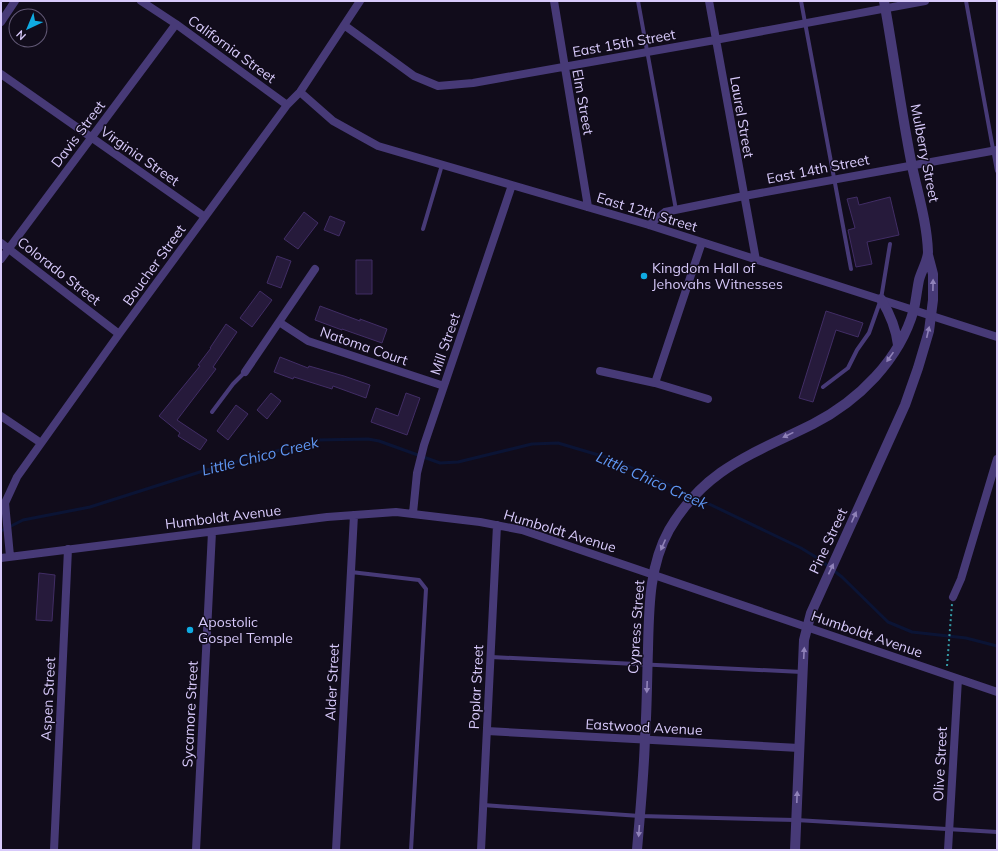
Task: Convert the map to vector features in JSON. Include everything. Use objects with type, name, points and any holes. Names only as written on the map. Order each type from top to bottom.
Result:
[{"type":"street","points":[[1,22],[15,1]]},
{"type":"street","name":"California Street","points":[[141,1],[176,24],[287,105]]},
{"type":"street","name":"Boucher Street","points":[[10,556],[5,503],[17,477],[119,334],[287,105],[300,92],[360,1]]},
{"type":"street","name":"Elm Street","points":[[554,1],[588,207]]},
{"type":"street","name":"Laurel Street","points":[[709,1],[756,260]]},
{"type":"street","name":"East 15th Street","points":[[344,25],[414,76],[438,86],[473,83],[805,24],[884,5],[925,1]]},
{"type":"street","name":"Mulberry Street","points":[[884,5],[912,165],[925,226],[928,255],[921,271],[914,310]]},
{"type":"street","name":"Davis Street","points":[[1,259],[176,24]]},
{"type":"street","name":"Virginia Street","points":[[1,74],[205,217]]},
{"type":"street","name":"East 12th Street","points":[[300,92],[334,120],[378,146],[648,225],[997,337]]},
{"type":"street","name":"East 14th Street","points":[[648,225],[665,212],[834,179],[995,150]]},
{"type":"street","name":"Mill Street","points":[[413,513],[417,473],[424,446],[512,185]]},
{"type":"street","points":[[655,383],[702,242]]},
{"type":"street","name":"Colorado Street","points":[[1,243],[119,334]]},
{"type":"street","name":"Pine Street","points":[[795,850],[804,640],[807,627],[823,585],[905,405],[918,368],[932,316],[934,274],[928,255]]},
{"type":"street","points":[[245,372],[315,269]]},
{"type":"street","points":[[881,299],[897,333],[898,345]]},
{"type":"street","name":"Cypress Street","points":[[637,850],[645,740],[649,597],[659,553],[669,530],[693,497],[722,470],[738,460],[815,423],[850,400],[870,383],[898,345],[914,310]]},
{"type":"street","name":"Natoma Court","points":[[279,322],[308,341],[444,386]]},
{"type":"street","points":[[600,371],[655,383],[708,399]]},
{"type":"street","points":[[1,416],[41,443]]},
{"type":"street","points":[[952,597],[961,579],[997,459]]},
{"type":"street","name":"Humboldt Avenue","points":[[1,558],[327,517],[396,512],[413,513],[522,530],[653,576],[997,692]]},
{"type":"street","name":"Alder Street","points":[[336,850],[354,515]]},
{"type":"street","name":"Poplar Street","points":[[481,850],[497,525]]},
{"type":"street","name":"Sycamore Street","points":[[196,850],[212,532]]},
{"type":"street","name":"Aspen Street","points":[[54,850],[68,549]]},
{"type":"street","name":"Olive Street","points":[[948,850],[958,679]]},
{"type":"street","name":"Eastwood Avenue","points":[[487,731],[799,748]]},
{"type":"lane","points":[[638,1],[676,210]]},
{"type":"lane","points":[[801,1],[851,269]]},
{"type":"lane","points":[[966,1],[995,150],[997,171]]},
{"type":"lane","points":[[423,229],[443,164]]},
{"type":"lane","points":[[823,387],[848,368],[857,350],[869,332],[881,299],[890,244]]},
{"type":"lane","points":[[212,412],[233,384],[245,372]]},
{"type":"lane","points":[[351,572],[419,580],[426,589],[411,850]]},
{"type":"lane","points":[[491,657],[803,672]]},
{"type":"lane","points":[[483,805],[640,816],[796,820],[997,832]]},
{"type":"path","points":[[946,675],[951,614]]},
{"type":"building","points":[[857,197],[859,205],[890,197],[899,235],[867,242],[872,264],[856,267],[848,230],[855,228],[847,199]]},
{"type":"building","points":[[304,212],[318,223],[298,249],[284,239]]},
{"type":"building","points":[[330,216],[345,222],[339,236],[324,230]]},
{"type":"building","points":[[277,256],[291,261],[281,288],[267,283]]},
{"type":"building","points":[[356,260],[372,260],[372,294],[356,294]]},
{"type":"building","points":[[260,291],[272,300],[252,327],[240,318]]},
{"type":"building","points":[[320,306],[387,329],[382,343],[315,320]]},
{"type":"building","points":[[826,311],[863,323],[858,337],[836,330],[813,402],[799,398]]},
{"type":"building","points":[[226,324],[237,332],[213,367],[216,369],[177,420],[207,440],[200,450],[178,436],[180,433],[159,416],[200,366],[198,365]]},
{"type":"building","points":[[280,357],[308,368],[309,366],[370,385],[366,398],[333,386],[332,389],[294,377],[293,379],[274,372]]},
{"type":"building","points":[[271,393],[281,401],[267,419],[257,410]]},
{"type":"building","points":[[406,393],[420,398],[407,435],[371,422],[376,408],[398,416]]},
{"type":"building","points":[[236,405],[248,414],[228,440],[217,431]]},
{"type":"building","points":[[39,573],[55,575],[52,621],[36,620]]},
{"type":"waterway","name":"Little Chico Creek","points":[[1,531],[23,520],[90,507],[203,471],[317,440],[368,439],[379,441],[440,463],[458,462],[532,444],[558,443],[612,459],[801,548],[819,559],[842,577],[888,622],[912,632],[966,638],[997,646]]},
{"type":"place","name":"Kingdom Hall of Jehovahs Witnesses","points":[[644,276]]},
{"type":"place","name":"Apostolic Gospel Temple","points":[[190,630]]}]
